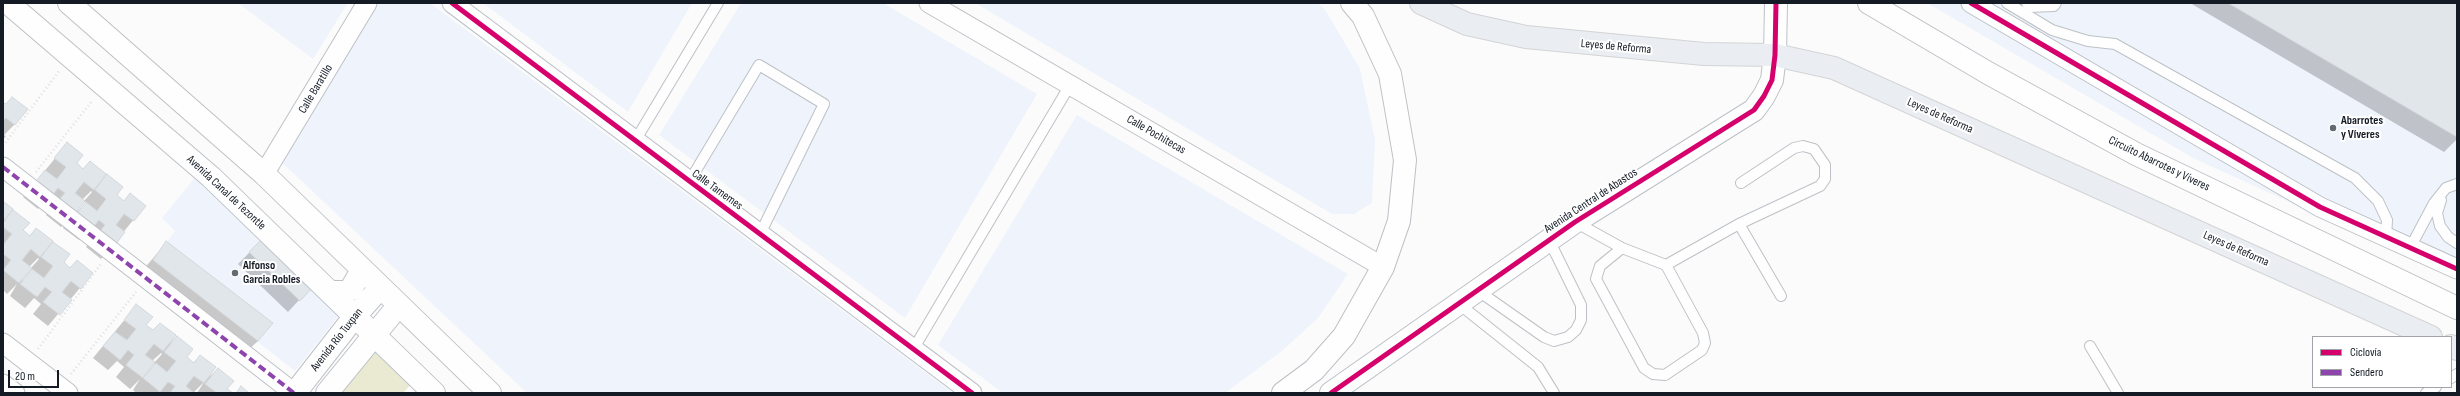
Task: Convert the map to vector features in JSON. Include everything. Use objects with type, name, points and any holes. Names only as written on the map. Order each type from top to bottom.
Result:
[{"type":"main road","name":"Avenida Canal de Tezontle","points":[[8,3],[211,177],[434,393]]},
{"type":"main road","points":[[69,3],[264,174],[398,306],[490,393]]},
{"type":"main road","points":[[1282,393],[1314,370],[1344,336],[1383,267],[1399,221],[1405,160],[1390,74],[1363,16],[1352,3]]},
{"type":"main road","name":"Leyes de Reforma","points":[[1421,3],[1467,24],[1526,37],[1697,53],[1775,55],[1834,68],[2429,336]]},
{"type":"main road","name":"Avenida Central de Abastos","points":[[1331,393],[1575,222],[1754,110],[1764,96],[1772,80],[1775,55],[1776,3]]},
{"type":"main road","name":"Circuito Abarrotes y Víveres","points":[[1869,3],[1988,73],[2136,154],[2457,308]]},
{"type":"main road","points":[[331,292],[345,292],[351,289],[362,270]]},
{"type":"main road","name":"Avenida Río Tuxpan","points":[[294,393],[355,316],[380,288]]},
{"type":"main road","name":"Avenida Río Tuxpan","points":[[327,393],[373,334],[398,306]]},
{"type":"street","name":"Calle Baratillo","points":[[264,174],[367,3]]},
{"type":"street","name":"Calle Tamemes","points":[[452,3],[972,393]]},
{"type":"street","name":"Calle Pochitecas","points":[[929,3],[1383,267]]},
{"type":"street","points":[[1971,3],[2320,208],[2457,269]]},
{"type":"street","points":[[3,167],[294,393]]},
{"type":"street","points":[[3,343],[65,390]]},
{"type":"street","points":[[3,384],[15,393]]},
{"type":"lane","points":[[635,141],[718,3]]},
{"type":"lane","points":[[2007,3],[2052,30],[2088,41],[2115,44],[2355,178],[2381,207],[2387,220],[2386,238]]},
{"type":"lane","points":[[2027,3],[2029,7],[2054,6],[2056,3]]},
{"type":"lane","points":[[689,182],[759,65],[824,104],[760,234]]},
{"type":"lane","points":[[914,348],[1070,85]]},
{"type":"lane","points":[[1666,265],[1739,224],[1820,186],[1825,179],[1825,165],[1814,149],[1803,146],[1794,148],[1741,183]]},
{"type":"lane","points":[[2457,185],[2445,194],[2438,204],[2437,213],[2440,226],[2448,237],[2457,243]]},
{"type":"lane","points":[[2410,248],[2434,203],[2446,188],[2457,185]]},
{"type":"lane","points":[[1575,222],[1622,248],[1666,265],[1703,333],[1705,342],[1702,350],[1665,375],[1653,374],[1644,368],[1596,279],[1600,266],[1622,248]]},
{"type":"lane","points":[[1739,224],[1781,296]]},
{"type":"lane","points":[[1477,290],[1544,338],[1554,340],[1568,337],[1576,330],[1582,320],[1581,305],[1550,240]]},
{"type":"lane","points":[[1459,304],[1538,367],[1554,393]]},
{"type":"lane","points":[[2090,346],[2118,393]]},
{"type":"path","points":[[3,146],[70,57]]},
{"type":"path","points":[[26,185],[104,86]]},
{"type":"path","points":[[28,363],[111,251]]},
{"type":"path","points":[[65,390],[146,278]]},
{"type":"shaded area","points":[[238,3],[348,3],[313,59]]},
{"type":"shaded area","points":[[372,3],[430,3],[953,393],[527,393],[277,158]]},
{"type":"shaded area","points":[[483,3],[692,3],[628,112]]},
{"type":"shaded area","points":[[741,3],[883,3],[1037,94],[905,318],[659,135]]},
{"type":"shaded area","points":[[975,3],[1318,3],[1326,11],[1360,69],[1375,140],[1372,203],[1354,214],[1332,214]]},
{"type":"shaded area","name":"Abarrotes y Víveres","points":[[1927,3],[2457,3],[2457,279],[2193,158]]},
{"type":"shaded area","points":[[1077,115],[1348,274],[1318,318],[1282,351],[1225,393],[1003,393],[938,345]]},
{"type":"shaded area","name":"Alfonso Garcia Robles","points":[[196,176],[342,312],[295,371],[153,260],[175,231],[162,218]]},
{"type":"green space","points":[[371,343],[412,383],[403,393],[333,393]]},
{"type":"building","points":[[2228,3],[2457,3],[2457,137]]},
{"type":"building","points":[[12,97],[28,109],[15,125],[6,118],[3,121],[3,103],[6,104]]},
{"type":"building","points":[[67,142],[83,155],[77,163],[83,169],[90,161],[106,174],[94,190],[84,182],[75,193],[85,201],[73,216],[56,203],[65,193],[58,188],[50,198],[33,185],[45,170],[57,179],[66,167],[54,158]]},
{"type":"building","points":[[107,174],[123,187],[117,195],[124,201],[130,193],[146,206],[134,221],[124,214],[116,225],[125,232],[113,248],[97,235],[105,225],[99,220],[91,230],[74,217],[86,202],[97,211],[106,199],[95,190]]},
{"type":"building","points":[[3,201],[13,209],[3,221]]},
{"type":"building","points":[[13,210],[30,223],[23,230],[30,236],[36,228],[53,241],[40,257],[31,249],[22,260],[32,268],[19,283],[3,270],[11,260],[5,255],[3,257],[3,245],[12,234],[3,227],[3,223]]},
{"type":"building","points":[[264,237],[315,285],[300,301],[249,252]]},
{"type":"building","points":[[166,241],[273,323],[258,341],[153,260]]},
{"type":"building","points":[[53,242],[70,254],[64,262],[70,268],[77,260],[93,273],[81,289],[71,281],[62,292],[72,300],[60,315],[43,302],[52,292],[45,287],[37,297],[20,284],[32,269],[44,278],[53,266],[41,257]]},
{"type":"building","points":[[136,304],[153,317],[146,325],[153,330],[160,323],[176,335],[163,351],[154,344],[145,355],[155,362],[143,378],[126,365],[134,355],[128,350],[120,360],[103,346],[115,332],[127,340],[136,329],[124,320]]},
{"type":"building","points":[[177,336],[193,349],[187,357],[194,363],[200,355],[216,367],[204,383],[194,376],[186,386],[194,393],[170,393],[175,386],[168,382],[160,392],[143,378],[156,363],[167,372],[176,361],[164,352]]},
{"type":"building","points":[[218,368],[234,381],[227,389],[233,393],[217,393],[205,384]]},
{"type":"building","points":[[241,386],[249,393],[236,393]]},
{"type":"marked path","points":[[3,167],[294,393]]},
{"type":"cycle path","points":[[452,3],[972,393]]},
{"type":"cycle path","points":[[1331,393],[1575,222],[1754,110],[1764,96],[1772,80],[1775,55],[1776,3]]},
{"type":"cycle path","points":[[1971,3],[2320,207],[2457,269]]},
{"type":"place","name":"Abarrotes y Víveres","points":[[2333,128]]},
{"type":"place","name":"Alfonso Garcia Robles","points":[[235,273]]}]
